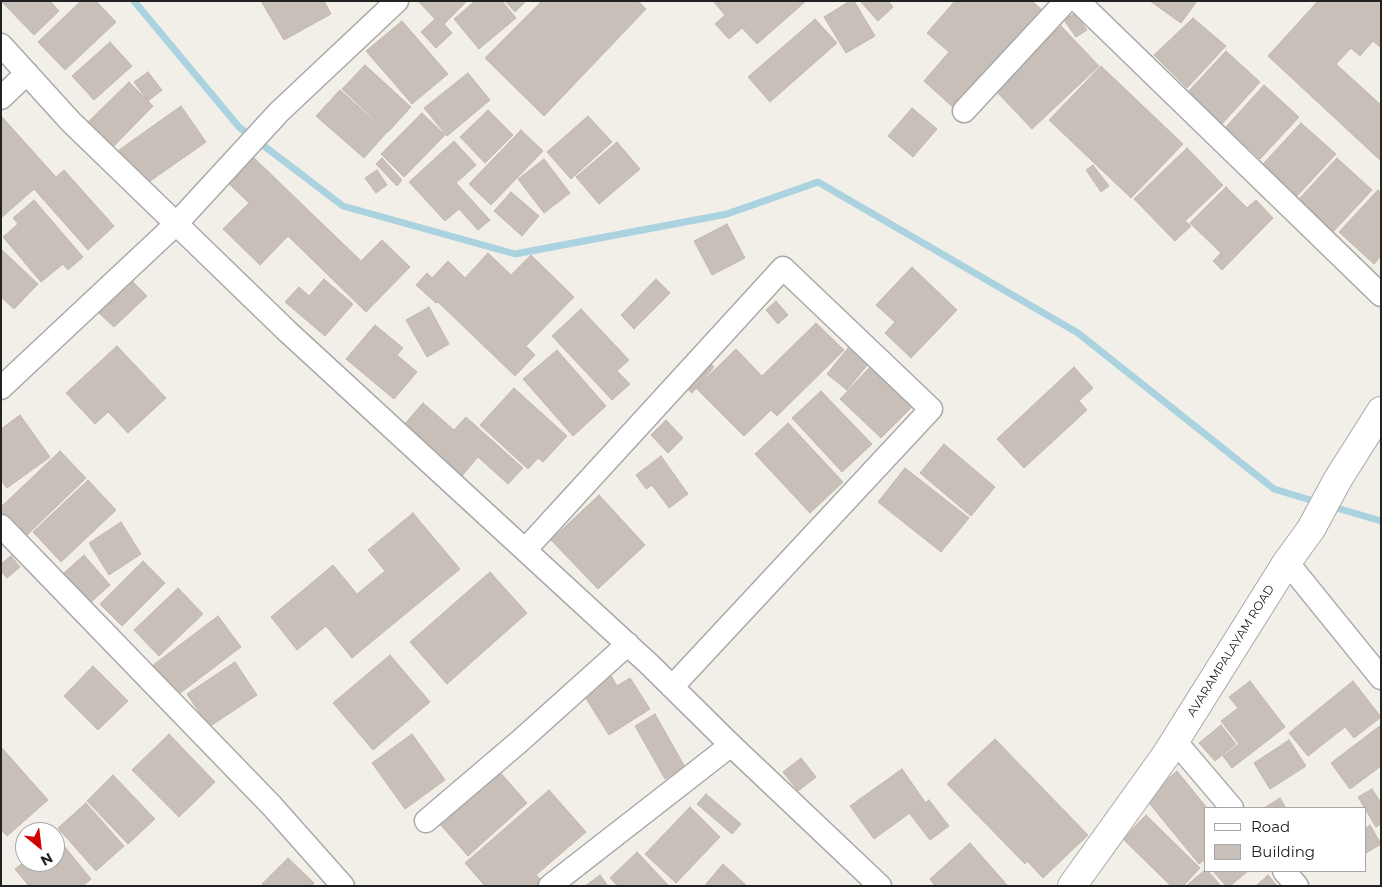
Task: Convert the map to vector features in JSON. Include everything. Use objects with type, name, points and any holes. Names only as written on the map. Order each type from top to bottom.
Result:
[{"type":"street","points":[[1,388],[176,224],[280,112],[397,1]]},
{"type":"street","points":[[964,110],[1066,1]]},
{"type":"street","points":[[1078,1],[1381,295]]},
{"type":"street","points":[[1,45],[71,122],[288,332],[628,644],[880,886]]},
{"type":"street","points":[[1,98],[27,73]]},
{"type":"street","points":[[525,550],[783,268],[930,409],[672,687]]},
{"type":"street","name":"AVARAMPALAYAM ROAD","points":[[1072,886],[1166,755],[1287,562],[1311,529],[1338,479],[1381,411]]},
{"type":"street","points":[[1,526],[272,806],[342,886]]},
{"type":"street","points":[[1287,562],[1381,678]]},
{"type":"street","points":[[426,821],[520,741],[628,644]]},
{"type":"street","points":[[1175,740],[1231,807]]},
{"type":"street","points":[[550,886],[731,744]]},
{"type":"street","points":[[1285,872],[1297,886]]},
{"type":"building","points":[[1,1],[50,1],[59,11],[34,35]]},
{"type":"building","points":[[81,1],[96,1],[116,22],[65,70],[38,42]]},
{"type":"building","points":[[261,1],[324,1],[331,14],[284,40]]},
{"type":"building","points":[[418,1],[467,1],[444,24],[452,33],[436,48],[421,32],[435,19]]},
{"type":"building","points":[[475,1],[502,1],[516,18],[479,49],[454,19]]},
{"type":"building","points":[[505,1],[526,1],[515,12]]},
{"type":"building","points":[[542,1],[638,1],[646,9],[544,116],[485,58]]},
{"type":"building","points":[[713,1],[806,1],[757,44],[742,28],[729,39],[715,24],[725,15]]},
{"type":"building","points":[[850,1],[854,1],[875,36],[846,53],[824,17]]},
{"type":"building","points":[[860,1],[888,1],[893,7],[878,21]]},
{"type":"building","points":[[955,1],[1032,1],[1043,11],[955,109],[924,81],[949,52],[927,33]]},
{"type":"building","points":[[1150,1],[1197,1],[1181,23]]},
{"type":"building","points":[[1318,1],[1381,1],[1381,48],[1373,41],[1360,56],[1351,48],[1336,64],[1381,105],[1381,161],[1268,56]]},
{"type":"building","points":[[1075,13],[1087,30],[1076,37],[1064,20]]},
{"type":"building","points":[[1193,18],[1226,46],[1187,88],[1154,55]]},
{"type":"building","points":[[815,19],[837,43],[770,102],[748,77]]},
{"type":"building","points":[[402,21],[448,74],[412,104],[366,51]]},
{"type":"building","points":[[1061,26],[1099,66],[1032,129],[995,90]]},
{"type":"building","points":[[110,42],[132,66],[94,100],[72,76]]},
{"type":"building","points":[[1226,51],[1260,82],[1222,124],[1187,93]]},
{"type":"building","points":[[365,65],[411,107],[388,132],[342,89]]},
{"type":"building","points":[[1101,66],[1183,144],[1131,198],[1049,120]]},
{"type":"building","points":[[148,72],[162,90],[148,101],[134,82]]},
{"type":"building","points":[[468,73],[490,100],[447,136],[424,108]]},
{"type":"building","points":[[129,82],[153,106],[111,149],[86,124]]},
{"type":"building","points":[[1264,85],[1299,117],[1260,159],[1226,127]]},
{"type":"building","points":[[340,90],[387,132],[364,158],[316,116]]},
{"type":"building","points":[[181,106],[206,142],[143,186],[119,150]]},
{"type":"building","points":[[912,108],[937,129],[913,157],[888,136]]},
{"type":"building","points":[[488,110],[513,135],[485,163],[460,137]]},
{"type":"building","points":[[422,113],[445,135],[404,177],[381,154]]},
{"type":"building","points":[[588,116],[612,142],[571,179],[547,152]]},
{"type":"building","points":[[2,117],[56,177],[64,170],[114,226],[88,250],[34,189],[1,218]]},
{"type":"building","points":[[1301,123],[1336,154],[1297,196],[1262,165]]},
{"type":"building","points":[[521,130],[543,151],[491,205],[469,184]]},
{"type":"building","points":[[454,141],[476,165],[456,183],[490,220],[478,230],[459,209],[445,221],[409,182]]},
{"type":"building","points":[[617,142],[640,169],[599,204],[576,177]]},
{"type":"building","points":[[1187,148],[1223,185],[1185,221],[1191,226],[1175,241],[1134,199]]},
{"type":"building","points":[[250,154],[361,261],[382,240],[410,267],[366,312],[288,236],[260,265],[223,229],[249,203],[225,180]]},
{"type":"building","points":[[382,158],[402,180],[397,186],[376,164]]},
{"type":"building","points":[[1337,158],[1372,190],[1333,232],[1298,200]]},
{"type":"building","points":[[544,159],[570,193],[544,213],[518,179]]},
{"type":"building","points":[[1093,165],[1109,186],[1101,192],[1086,170]]},
{"type":"building","points":[[377,170],[387,185],[376,193],[365,178]]},
{"type":"building","points":[[1226,187],[1247,208],[1256,200],[1273,218],[1222,270],[1213,261],[1221,253],[1190,223]]},
{"type":"building","points":[[1378,190],[1381,193],[1381,256],[1374,264],[1339,232]]},
{"type":"building","points":[[511,192],[539,216],[522,236],[494,211]]},
{"type":"building","points":[[34,200],[83,257],[68,270],[63,264],[41,282],[3,237],[18,224],[13,218]]},
{"type":"building","points":[[727,224],[745,258],[712,275],[694,241]]},
{"type":"building","points":[[1,249],[38,284],[14,309],[1,297]]},
{"type":"building","points":[[488,253],[511,275],[531,255],[574,297],[526,346],[535,355],[515,376],[438,302],[436,303],[416,285],[427,273],[432,278],[448,261],[465,278]]},
{"type":"building","points":[[912,267],[957,310],[911,358],[885,333],[895,322],[876,305]]},
{"type":"building","points":[[324,279],[353,304],[325,336],[285,302],[299,287],[309,296]]},
{"type":"building","points":[[656,279],[670,293],[634,329],[621,315]]},
{"type":"building","points":[[133,282],[147,296],[114,327],[99,313]]},
{"type":"building","points":[[776,301],[788,315],[778,324],[766,310]]},
{"type":"building","points":[[429,307],[449,344],[427,357],[406,320]]},
{"type":"building","points":[[581,309],[629,360],[617,371],[630,384],[612,400],[552,336]]},
{"type":"building","points":[[816,323],[844,350],[777,416],[771,410],[744,436],[696,388],[736,349],[762,376]]},
{"type":"building","points":[[375,325],[403,348],[397,355],[417,372],[394,399],[346,359]]},
{"type":"building","points":[[117,346],[166,398],[128,433],[108,412],[95,424],[66,393]]},
{"type":"building","points":[[848,348],[868,364],[847,390],[827,374]]},
{"type":"building","points":[[557,350],[606,406],[573,436],[523,379]]},
{"type":"building","points":[[704,358],[714,367],[692,393],[682,384]]},
{"type":"building","points":[[870,367],[912,407],[881,438],[840,399]]},
{"type":"building","points":[[1074,367],[1093,388],[1079,401],[1087,410],[1024,468],[997,439]]},
{"type":"building","points":[[514,388],[567,436],[543,462],[538,458],[528,469],[480,425]]},
{"type":"building","points":[[821,391],[872,444],[842,472],[792,418]]},
{"type":"building","points":[[423,403],[454,430],[466,417],[523,468],[508,484],[478,457],[461,477],[403,426]]},
{"type":"building","points":[[20,415],[50,457],[7,488],[1,480],[1,429]]},
{"type":"building","points":[[666,420],[683,438],[668,453],[651,435]]},
{"type":"building","points":[[788,423],[843,482],[810,513],[755,454]]},
{"type":"building","points":[[944,444],[995,487],[971,516],[920,473]]},
{"type":"building","points":[[60,451],[86,478],[25,537],[1,517],[1,507]]},
{"type":"building","points":[[661,456],[688,494],[669,508],[652,485],[646,489],[636,475]]},
{"type":"building","points":[[905,468],[969,518],[941,552],[878,502]]},
{"type":"building","points":[[88,480],[116,510],[61,562],[33,532]]},
{"type":"building","points":[[599,495],[645,545],[598,589],[551,540]]},
{"type":"building","points":[[413,513],[460,569],[352,658],[326,626],[297,650],[271,617],[333,565],[357,594],[385,571],[368,550]]},
{"type":"building","points":[[121,522],[141,554],[109,575],[89,543]]},
{"type":"building","points":[[84,555],[110,585],[90,603],[64,573]]},
{"type":"building","points":[[11,556],[20,567],[7,578],[1,571],[1,564]]},
{"type":"building","points":[[143,561],[165,583],[122,626],[100,604]]},
{"type":"building","points":[[490,572],[527,613],[447,684],[410,642]]},
{"type":"building","points":[[178,588],[203,614],[159,656],[134,630]]},
{"type":"building","points":[[218,616],[241,647],[175,697],[152,666]]},
{"type":"building","points":[[390,655],[430,702],[373,750],[333,703]]},
{"type":"building","points":[[235,662],[257,695],[209,727],[187,694]]},
{"type":"building","points":[[93,666],[128,701],[98,730],[64,696]]},
{"type":"building","points":[[610,674],[617,686],[630,678],[650,709],[609,735],[582,692]]},
{"type":"building","points":[[1250,681],[1285,727],[1232,768],[1223,756],[1239,744],[1221,721],[1238,708],[1229,697]]},
{"type":"building","points":[[1353,681],[1381,717],[1354,738],[1345,727],[1308,756],[1289,733]]},
{"type":"building","points":[[655,714],[685,767],[665,779],[635,726]]},
{"type":"building","points":[[1221,725],[1236,744],[1215,761],[1199,743]]},
{"type":"building","points":[[1381,725],[1381,766],[1350,789],[1331,763]]},
{"type":"building","points":[[169,734],[215,782],[179,817],[132,770]]},
{"type":"building","points":[[412,734],[445,780],[405,809],[372,763]]},
{"type":"building","points":[[995,739],[1088,835],[1043,878],[1027,861],[1025,864],[947,784]]},
{"type":"building","points":[[1289,740],[1306,766],[1270,789],[1254,763]]},
{"type":"building","points":[[1,747],[48,800],[23,822],[15,822],[15,829],[7,836],[1,830]]},
{"type":"building","points":[[801,758],[816,777],[798,791],[783,772]]},
{"type":"building","points":[[902,769],[925,802],[874,839],[850,806]]},
{"type":"building","points":[[499,771],[527,803],[468,856],[440,824]]},
{"type":"building","points":[[1177,771],[1206,807],[1204,807],[1204,860],[1199,864],[1145,798]]},
{"type":"building","points":[[113,775],[155,819],[128,844],[87,801]]},
{"type":"building","points":[[1372,789],[1381,803],[1381,824],[1376,827],[1367,812],[1367,807],[1364,807],[1358,797]]},
{"type":"building","points":[[549,790],[586,832],[536,875],[542,881],[537,886],[485,886],[465,863]]},
{"type":"building","points":[[706,794],[741,824],[732,834],[697,804]]},
{"type":"building","points":[[1280,798],[1285,807],[1266,807]]},
{"type":"building","points":[[929,800],[949,826],[930,840],[910,814]]},
{"type":"building","points":[[86,803],[124,846],[96,871],[65,836],[65,822]]},
{"type":"building","points":[[690,807],[720,837],[676,883],[645,854]]},
{"type":"building","points":[[1146,815],[1200,868],[1183,886],[1171,886],[1123,839]]},
{"type":"building","points":[[1370,825],[1381,844],[1367,852],[1367,827]]},
{"type":"building","points":[[970,843],[1008,886],[935,886],[930,879]]},
{"type":"building","points":[[65,847],[91,879],[83,886],[29,886],[17,872],[65,872]]},
{"type":"building","points":[[637,852],[667,886],[618,886],[610,878]]},
{"type":"building","points":[[288,858],[314,883],[311,886],[265,886],[262,884]]},
{"type":"building","points":[[723,864],[747,886],[707,886],[706,884]]},
{"type":"building","points":[[1204,871],[1209,872],[1221,886],[1186,886]]},
{"type":"building","points":[[1214,872],[1247,872],[1230,886],[1226,886]]},
{"type":"building","points":[[600,875],[608,886],[585,886]]},
{"type":"building","points":[[1268,875],[1277,886],[1256,886]]},
{"type":"waterway","points":[[134,1],[239,127],[343,206],[515,254],[727,214],[818,182],[1078,333],[1274,489],[1320,503]]},
{"type":"waterway","points":[[1330,506],[1381,521]]}]
